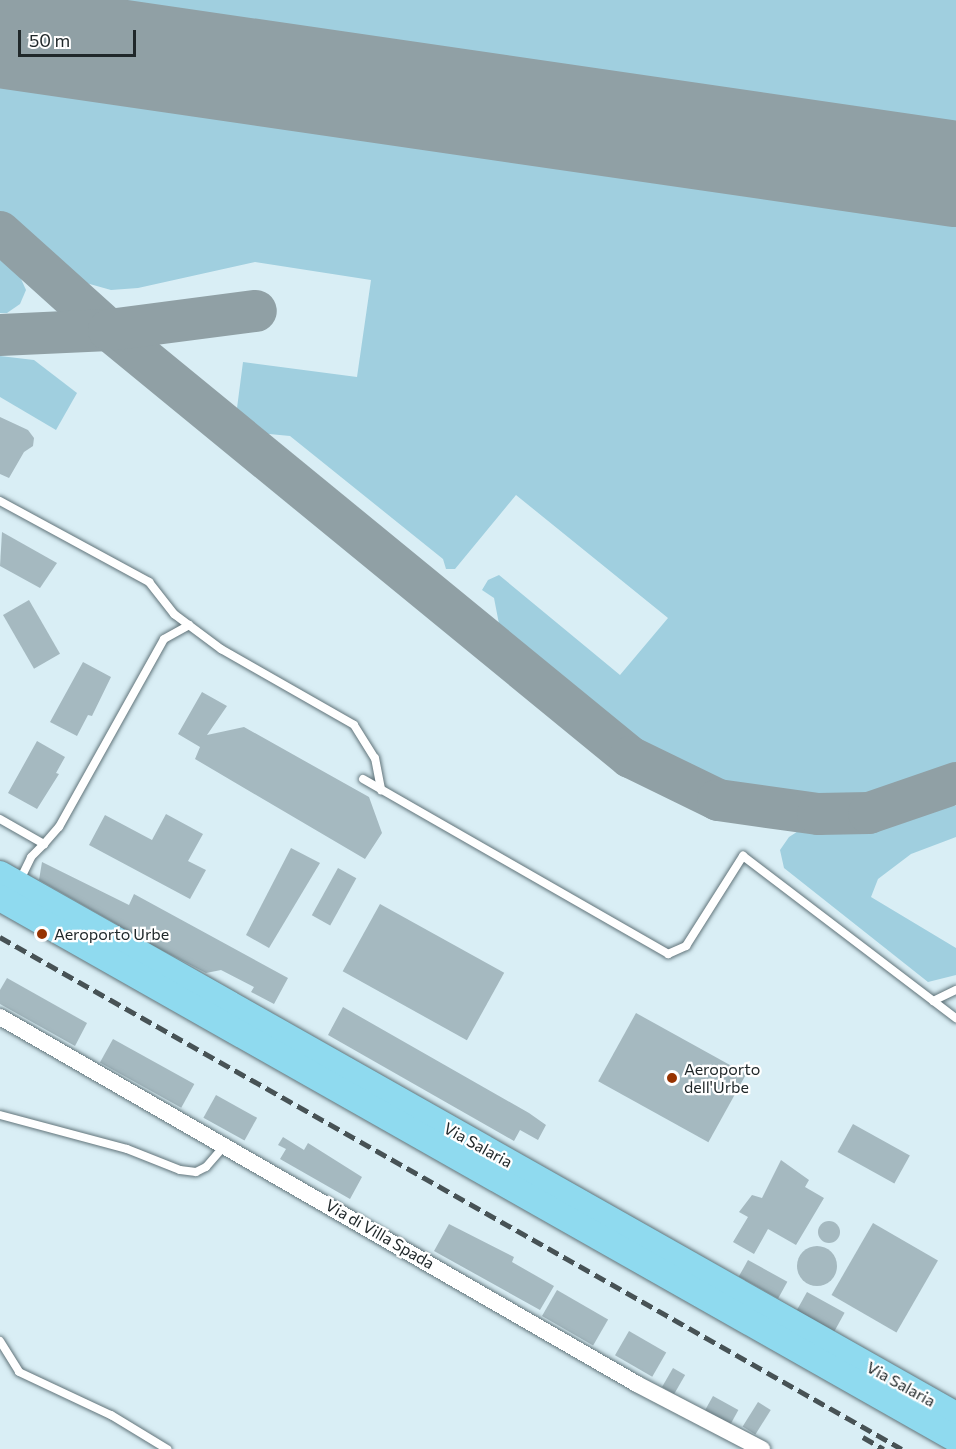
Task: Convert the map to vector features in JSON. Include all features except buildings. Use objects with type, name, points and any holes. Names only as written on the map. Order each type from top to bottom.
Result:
[{"type":"main road","name":"Via Salaria","points":[[6,890],[956,1414]]},
{"type":"main road","name":"Via Salaria","points":[[6,890],[956,1439]]},
{"type":"street","name":"Via di Villa Spada","points":[[0,1017],[226,1144],[627,1378],[762,1449]]},
{"type":"lane","points":[[0,501],[149,582],[174,614],[221,649],[354,725],[375,758],[381,790]]},
{"type":"lane","points":[[6,890],[31,857],[59,827],[164,639],[189,625]]},
{"type":"lane","points":[[363,779],[668,954],[686,946],[743,856],[956,1018]]},
{"type":"lane","points":[[0,819],[44,844]]},
{"type":"lane","points":[[933,1001],[956,990]]},
{"type":"lane","points":[[0,1115],[127,1149],[180,1170],[196,1172],[206,1167],[226,1144]]},
{"type":"lane","points":[[0,1341],[19,1372],[111,1415],[167,1449]]},
{"type":"shaded area","points":[[32,0],[956,0],[956,132]]},
{"type":"shaded area","points":[[0,71],[956,208],[956,766],[904,787],[851,799],[808,798],[738,788],[684,765],[631,735],[500,629],[494,598],[482,590],[488,580],[499,575],[620,675],[668,618],[516,495],[455,569],[446,569],[443,559],[290,436],[259,433],[237,408],[243,362],[357,377],[371,280],[255,262],[138,288],[111,290],[79,281],[26,241],[0,211]]},
{"type":"shaded area","points":[[0,254],[17,270],[26,290],[20,304],[7,313],[0,313]]},
{"type":"shaded area","points":[[0,356],[34,360],[77,393],[56,430],[0,397]]},
{"type":"shaded area","points":[[947,803],[956,806],[956,837],[911,854],[878,879],[871,897],[956,948],[956,975],[928,982],[784,868],[780,850],[789,837],[803,828],[894,821]]},
{"type":"taxiway","points":[[0,232],[109,330],[630,757],[718,800],[818,814],[869,813],[956,783]]},
{"type":"taxiway","points":[[0,335],[109,330],[256,311]]},
{"type":"runway","points":[[0,35],[956,174]]},
{"type":"railway","points":[[0,937],[902,1449]]},
{"type":"railway","points":[[863,1437],[884,1449]]},
{"type":"place","name":"Aeroporto Urbe","points":[[42,934]]},
{"type":"place","name":"Aeroporto dell'Urbe","points":[[672,1078]]}]
